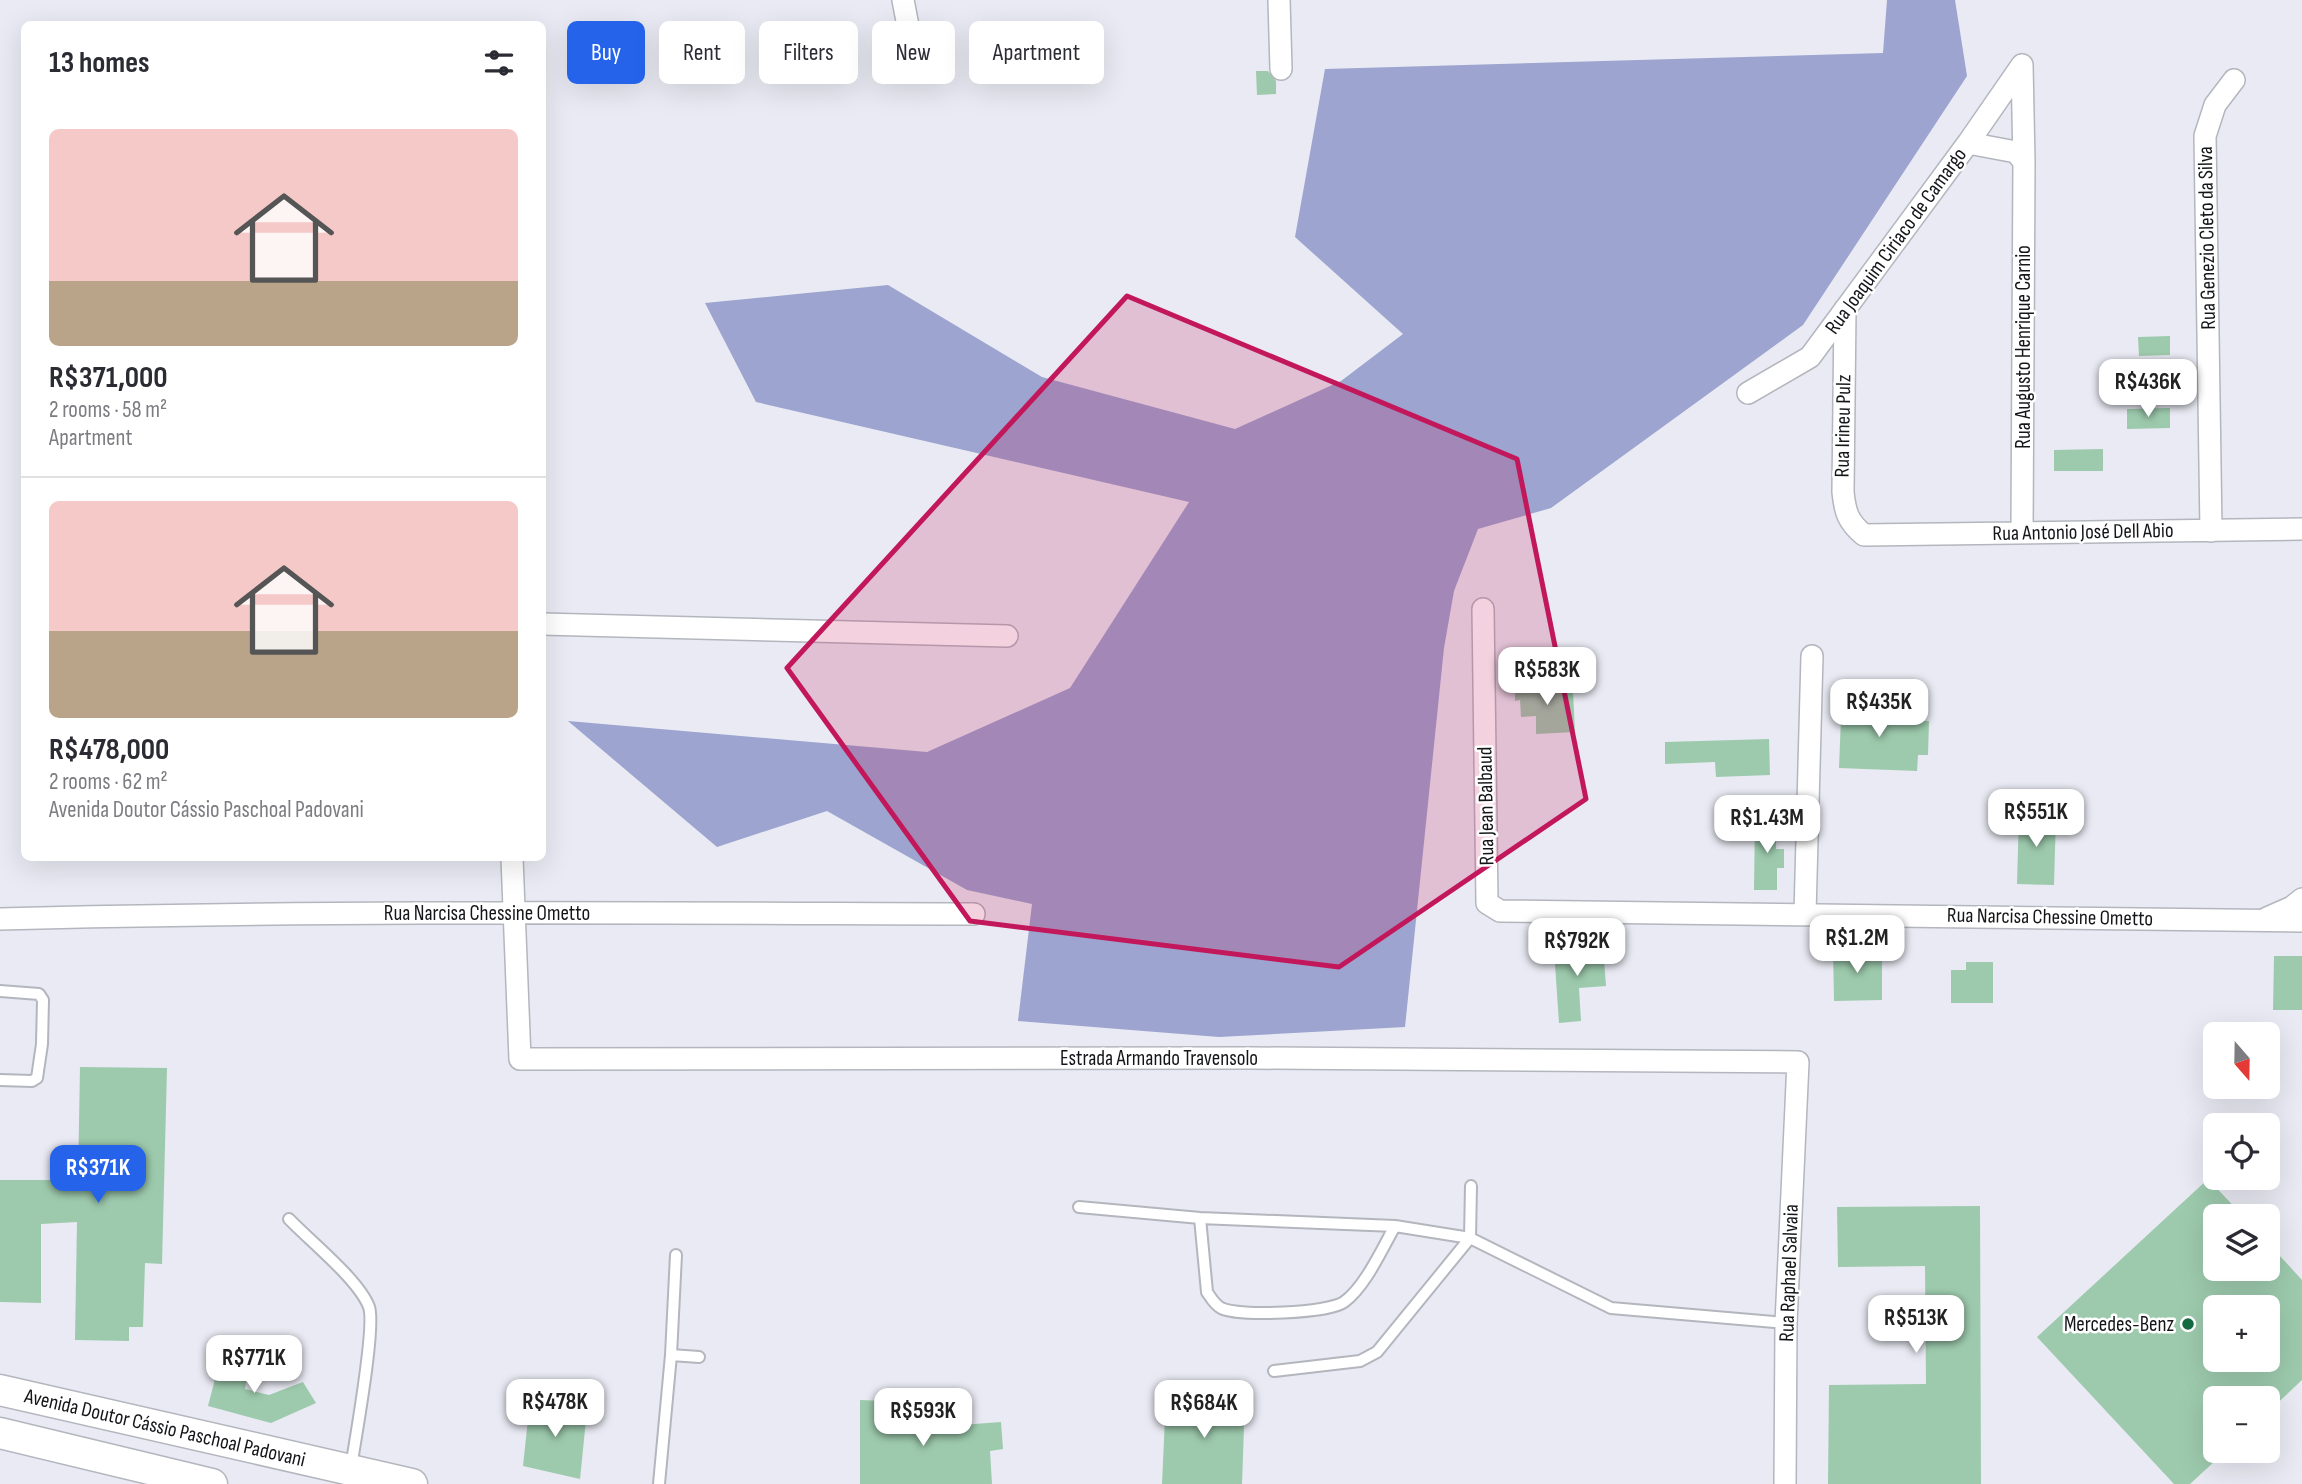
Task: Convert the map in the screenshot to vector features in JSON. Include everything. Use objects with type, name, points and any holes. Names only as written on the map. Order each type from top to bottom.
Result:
[{"type":"main road","name":"Avenida Doutor Cássio Paschoal Padovani","points":[[0,1390],[412,1484]]},
{"type":"main road","name":"Avenida Doutor Cássio Paschoal Padovani","points":[[0,1433],[126,1474],[212,1484]]},
{"type":"main road","points":[[126,1474],[139,1444],[158,1439],[196,1445],[210,1438]]},
{"type":"street","points":[[903,0],[907,21]]},
{"type":"street","points":[[1279,0],[1281,69]]},
{"type":"street","name":"Rua Joaquim Ciriaco de Camargo","points":[[1748,393],[1810,357],[1968,143],[2022,65]]},
{"type":"street","name":"Rua Augusto Henrique Carnio","points":[[2022,65],[2022,532]]},
{"type":"street","name":"Rua Genezio Cleto da Silva","points":[[2211,530],[2205,136],[2215,105],[2234,80]]},
{"type":"street","points":[[1968,143],[2015,152],[2024,162]]},
{"type":"street","name":"Rua Irineu Pulz","points":[[1845,309],[1843,492],[1845,513],[1853,526],[1864,535]]},
{"type":"street","name":"Rua Antonio José Dell Abio","points":[[1864,535],[2302,529]]},
{"type":"street","name":"Rua Jean Balbaud","points":[[1483,610],[1487,903],[1500,911]]},
{"type":"street","points":[[546,624],[1007,636]]},
{"type":"street","points":[[1805,914],[1812,656]]},
{"type":"street","points":[[512,861],[514,913]]},
{"type":"street","name":"Rua Narcisa Chessine Ometto","points":[[2263,919],[2292,907],[2302,899]]},
{"type":"street","name":"Rua Narcisa Chessine Ometto","points":[[1500,911],[2302,920]]},
{"type":"street","name":"Estrada Armando Travensolo","points":[[514,913],[520,1059],[1267,1058],[1798,1062]]},
{"type":"street","name":"Rua Narcisa Chessine Ometto","points":[[0,919],[178,914],[974,914]]},
{"type":"street","name":"Rua Raphael Salvaia","points":[[1785,1484],[1786,1323],[1798,1062]]},
{"type":"lane","points":[[0,991],[30,992],[39,994],[43,1000],[42,1044],[37,1078],[32,1081],[0,1080]]},
{"type":"lane","points":[[1274,1371],[1360,1360],[1377,1352],[1470,1238],[1471,1186]]},
{"type":"lane","points":[[1079,1207],[1200,1218],[1395,1226],[1470,1238],[1611,1308],[1786,1323]]},
{"type":"lane","points":[[1200,1218],[1207,1292],[1213,1301],[1222,1309],[1268,1315],[1339,1306],[1358,1288],[1395,1226]]},
{"type":"lane","points":[[289,1219],[356,1286],[369,1308],[369,1335],[350,1470]]},
{"type":"lane","points":[[659,1484],[671,1355],[676,1255]]},
{"type":"lane","points":[[671,1355],[699,1357]]},
{"type":"highlighted area","points":[[1127,296],[1517,459],[1586,799],[1339,967],[970,921],[787,668]]},
{"type":"shaded area","points":[[1887,0],[1955,0],[1967,76],[1803,325],[1551,508],[1478,529],[1454,591],[1444,648],[1405,1027],[1219,1037],[1018,1021],[1032,904],[967,890],[827,811],[717,847],[568,721],[927,752],[1070,688],[1189,502],[756,402],[705,303],[888,285],[1042,377],[1235,429],[1341,381],[1403,334],[1295,237],[1325,69],[1883,53]]},
{"type":"building","points":[[1256,71],[1268,71],[1276,81],[1276,94],[1257,95]]},
{"type":"building","points":[[2170,336],[2170,355],[2139,356],[2138,337]]},
{"type":"building","points":[[2170,408],[2170,428],[2127,429],[2127,409]]},
{"type":"building","points":[[2103,449],[2103,471],[2054,471],[2054,450]]},
{"type":"building","points":[[1563,683],[1563,692],[1573,692],[1575,732],[1536,734],[1536,716],[1521,717],[1520,700],[1515,701],[1515,685]]},
{"type":"building","points":[[1842,692],[1869,693],[1869,720],[1929,721],[1928,755],[1918,755],[1917,771],[1839,768]]},
{"type":"building","points":[[1769,739],[1770,775],[1716,777],[1715,762],[1665,764],[1665,742]]},
{"type":"building","points":[[2019,813],[2056,814],[2054,885],[2017,884]]},
{"type":"building","points":[[1755,817],[1776,817],[1776,849],[1784,849],[1784,868],[1777,868],[1777,890],[1754,890]]},
{"type":"building","points":[[1603,946],[1606,986],[1579,988],[1581,1021],[1559,1023],[1554,949]]},
{"type":"building","points":[[1862,948],[1862,954],[1882,954],[1882,1000],[1834,1001],[1833,949]]},
{"type":"building","points":[[2274,956],[2302,956],[2302,1010],[2273,1010]]},
{"type":"building","points":[[1966,962],[1993,962],[1993,1003],[1951,1003],[1951,970],[1966,970]]},
{"type":"building","points":[[80,1067],[167,1068],[162,1264],[145,1263],[143,1327],[129,1327],[129,1341],[75,1340],[77,1222],[41,1224],[41,1303],[0,1302],[0,1180],[78,1180]]},
{"type":"building","points":[[2203,1184],[2203,1190],[2218,1190],[2232,1204],[2203,1204],[2203,1281],[2280,1281],[2280,1256],[2302,1280],[2302,1380],[2280,1401],[2280,1386],[2203,1386],[2203,1463],[2213,1463],[2190,1484],[2174,1484],[2037,1337]]},
{"type":"building","points":[[1980,1206],[1981,1484],[1828,1484],[1829,1385],[1926,1384],[1925,1266],[1838,1267],[1837,1207]]},
{"type":"building","points":[[221,1356],[249,1362],[245,1389],[269,1395],[303,1382],[316,1403],[271,1423],[208,1406]]},
{"type":"building","points":[[1166,1395],[1245,1398],[1242,1484],[1162,1484]]},
{"type":"building","points":[[530,1400],[587,1410],[580,1479],[523,1466]]},
{"type":"building","points":[[860,1400],[913,1402],[914,1419],[961,1425],[1001,1422],[1003,1449],[990,1451],[992,1484],[860,1484]]},
{"type":"place","name":"Mercedes-Benz","points":[[2188,1324]]}]
